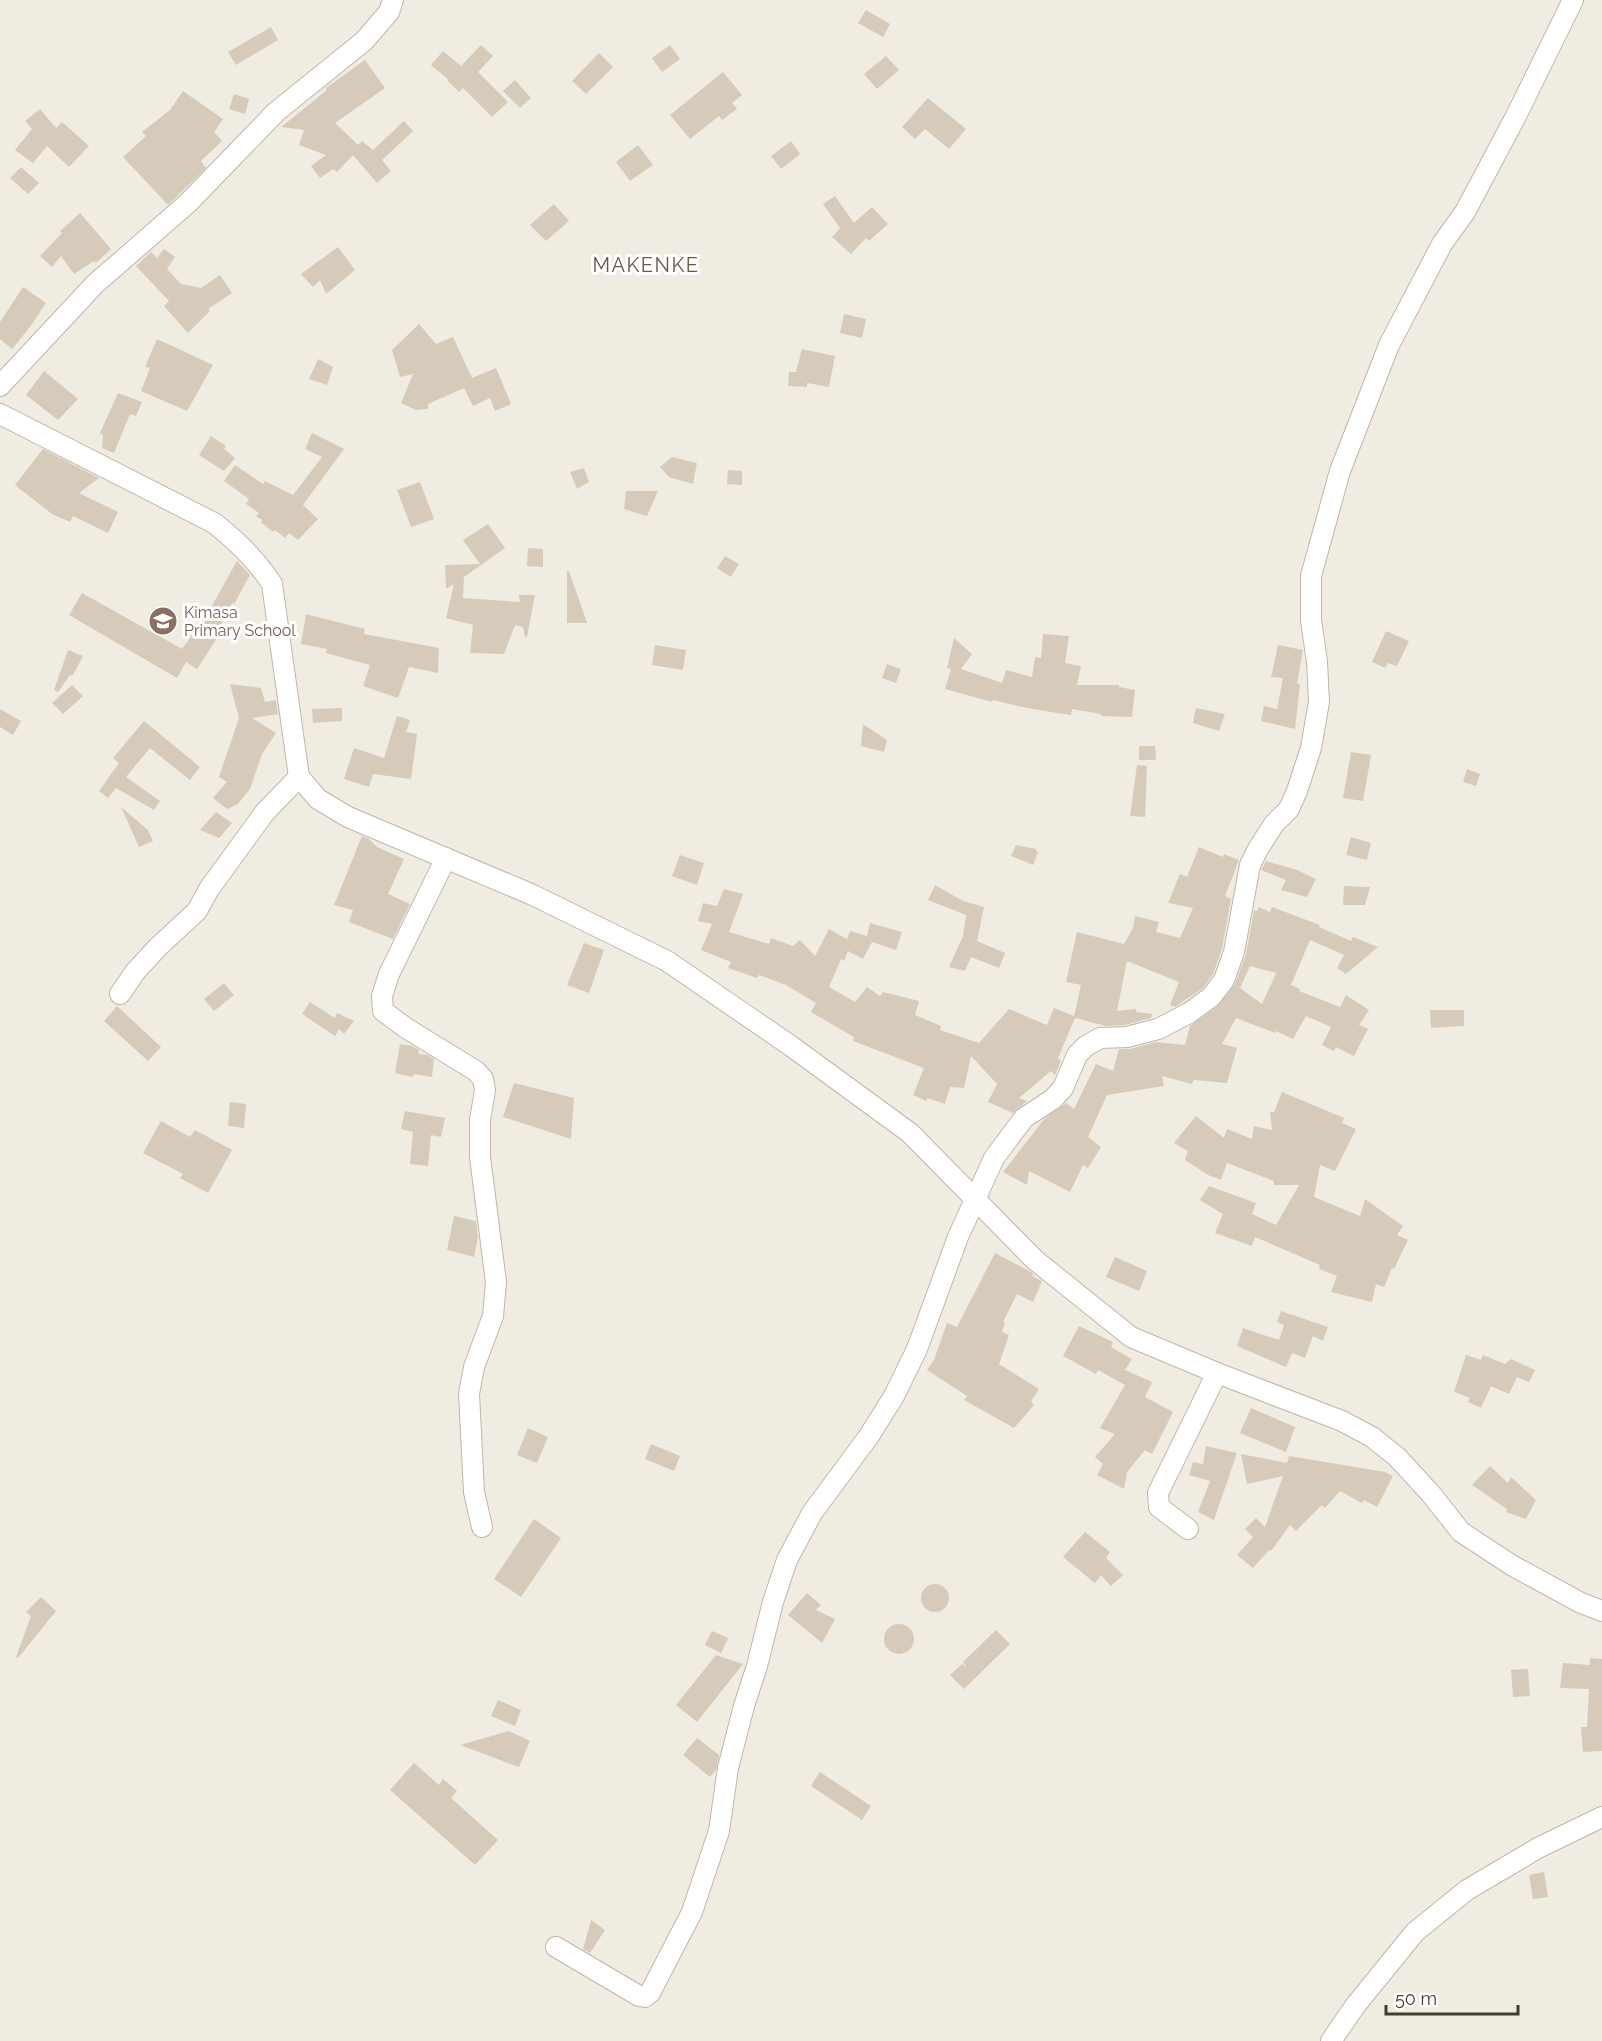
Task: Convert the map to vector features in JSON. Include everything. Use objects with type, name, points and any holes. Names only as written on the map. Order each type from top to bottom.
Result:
[{"type":"street","points":[[0,386],[95,284],[188,203],[276,112],[364,41],[389,12],[393,0]]},
{"type":"street","points":[[556,1947],[639,1996],[645,1997],[650,1993],[692,1912],[719,1831],[728,1768],[741,1716],[787,1560],[812,1513],[870,1436],[894,1396],[917,1349],[958,1237],[994,1158],[1024,1119],[1053,1100],[1063,1088],[1077,1055],[1086,1046],[1100,1038],[1127,1037],[1158,1029],[1190,1013],[1211,997],[1224,980],[1234,952],[1250,865],[1275,824],[1289,808],[1311,748],[1319,702],[1317,662],[1311,620],[1311,576],[1340,471],[1389,345],[1442,244],[1465,213],[1573,0]]},
{"type":"street","points":[[0,414],[214,523],[242,545],[260,565],[272,584],[299,777],[318,799],[348,818],[533,895],[668,961],[910,1132],[1035,1260],[1131,1337],[1342,1421],[1372,1437],[1397,1457],[1431,1494],[1461,1532],[1513,1566],[1581,1604],[1602,1611]]},
{"type":"street","points":[[120,994],[135,972],[158,947],[197,911],[209,889],[265,812],[299,777]]},
{"type":"street","points":[[446,858],[389,974],[382,996],[383,1011],[406,1028],[476,1071],[483,1079],[485,1090],[480,1120],[480,1157],[495,1282],[493,1316],[474,1367],[469,1394],[474,1492],[483,1527]]},
{"type":"street","points":[[1188,1529],[1159,1507],[1158,1493],[1217,1373]]},
{"type":"street","points":[[1331,2041],[1355,2006],[1415,1932],[1467,1890],[1538,1848],[1602,1817]]},
{"type":"building","points":[[866,10],[890,24],[883,37],[858,23]]},
{"type":"building","points":[[271,27],[278,40],[236,65],[228,52]]},
{"type":"building","points":[[481,45],[493,56],[478,72],[508,102],[492,117],[463,88],[459,92],[431,65],[443,51],[461,66]]},
{"type":"building","points":[[670,45],[680,59],[662,72],[652,58]]},
{"type":"building","points":[[599,53],[613,67],[586,94],[572,81]]},
{"type":"building","points":[[886,56],[899,70],[877,89],[864,74]]},
{"type":"building","points":[[365,60],[385,88],[335,123],[358,145],[362,141],[373,150],[404,121],[413,131],[382,160],[391,171],[377,183],[353,155],[337,172],[333,169],[320,178],[311,166],[326,155],[299,145],[304,130],[281,127],[327,90],[326,88]]},
{"type":"building","points":[[723,72],[742,95],[732,103],[737,109],[722,120],[719,116],[690,139],[670,115]]},
{"type":"building","points":[[515,80],[531,98],[520,108],[503,91]]},
{"type":"building","points":[[183,91],[223,119],[214,132],[222,141],[201,161],[206,168],[168,205],[123,157],[146,136],[142,132],[170,110]]},
{"type":"building","points":[[234,94],[249,99],[245,114],[229,109]]},
{"type":"building","points":[[928,98],[966,129],[949,149],[925,129],[915,139],[902,127]]},
{"type":"building","points":[[40,109],[56,128],[62,122],[89,146],[69,167],[47,146],[33,163],[15,150],[32,129],[25,121]]},
{"type":"building","points":[[791,141],[800,154],[781,169],[771,156]]},
{"type":"building","points":[[638,145],[653,165],[630,181],[616,162]]},
{"type":"building","points":[[21,167],[39,183],[28,194],[10,178]]},
{"type":"building","points":[[835,196],[854,223],[872,207],[888,224],[869,241],[866,238],[851,254],[832,237],[840,228],[823,204]]},
{"type":"building","points":[[554,204],[569,221],[546,241],[530,225]]},
{"type":"building","points":[[80,213],[111,249],[96,263],[94,261],[74,274],[61,256],[52,267],[40,256],[62,233],[60,231]]},
{"type":"building","points":[[338,247],[355,270],[326,294],[320,280],[313,287],[301,274]]},
{"type":"building","points":[[164,249],[175,257],[167,269],[181,284],[201,288],[220,275],[232,293],[208,309],[210,311],[188,333],[164,306],[169,301],[136,266],[151,252],[157,258]]},
{"type":"building","points":[[23,287],[46,303],[12,349],[0,339],[0,322]]},
{"type":"building","points":[[844,314],[866,319],[862,338],[840,333]]},
{"type":"building","points":[[419,324],[436,344],[453,337],[472,378],[496,368],[511,404],[495,411],[490,398],[473,406],[464,388],[428,404],[428,409],[416,410],[401,403],[413,374],[400,377],[392,350]]},
{"type":"building","points":[[157,339],[213,365],[187,411],[141,391],[150,368],[145,367]]},
{"type":"building","points":[[802,349],[835,356],[829,387],[807,383],[807,387],[788,386],[789,372],[796,372]]},
{"type":"building","points":[[318,359],[333,367],[327,385],[309,379]]},
{"type":"building","points":[[44,371],[78,399],[58,420],[26,395]]},
{"type":"building","points":[[118,393],[142,402],[136,416],[130,414],[114,453],[102,448],[103,435],[100,433]]},
{"type":"building","points":[[312,433],[344,449],[303,505],[318,519],[298,540],[289,533],[285,538],[261,522],[262,520],[256,516],[259,513],[246,504],[249,499],[224,481],[235,465],[263,484],[265,481],[293,495],[322,457],[305,449]]},
{"type":"building","points":[[211,436],[226,446],[224,449],[235,458],[224,471],[199,455]]},
{"type":"building","points":[[43,449],[99,478],[79,493],[118,512],[108,533],[73,516],[70,522],[52,514],[15,485]]},
{"type":"building","points":[[672,457],[697,463],[693,484],[669,477],[660,467]]},
{"type":"building","points":[[584,468],[589,482],[577,489],[570,472]]},
{"type":"building","points":[[728,470],[742,471],[742,485],[727,484]]},
{"type":"building","points":[[420,482],[434,519],[411,527],[397,490]]},
{"type":"building","points":[[626,491],[658,491],[647,516],[624,509]]},
{"type":"building","points":[[488,524],[505,548],[464,577],[463,598],[520,602],[519,595],[535,595],[527,637],[525,637],[523,627],[515,625],[504,654],[470,653],[473,625],[446,618],[454,584],[446,589],[445,565],[480,564],[463,540]]},
{"type":"building","points":[[528,548],[543,549],[543,567],[527,566]]},
{"type":"building","points":[[725,556],[739,564],[731,577],[717,568]]},
{"type":"building","points":[[237,561],[250,575],[220,627],[223,629],[197,669],[186,662],[177,678],[69,615],[82,593],[182,649],[209,611]]},
{"type":"building","points":[[567,571],[569,571],[587,623],[567,623]]},
{"type":"building","points":[[306,614],[365,629],[364,634],[439,648],[438,673],[409,667],[398,698],[363,686],[370,665],[326,653],[327,649],[301,644]]},
{"type":"building","points":[[1386,631],[1409,641],[1397,666],[1388,663],[1385,668],[1372,662]]},
{"type":"building","points":[[1043,634],[1069,636],[1065,663],[1081,666],[1077,685],[1119,685],[1119,687],[1135,690],[1132,717],[1101,716],[1101,714],[1072,709],[1071,715],[1057,713],[993,700],[992,702],[945,689],[951,669],[947,668],[954,638],[972,654],[961,669],[1002,683],[1006,670],[1032,677],[1035,657],[1041,658]]},
{"type":"building","points":[[655,645],[686,650],[683,670],[652,665]]},
{"type":"building","points":[[1278,645],[1303,650],[1297,684],[1300,684],[1295,729],[1261,721],[1264,706],[1277,709],[1283,678],[1271,677]]},
{"type":"building","points":[[68,650],[83,656],[73,675],[70,675],[58,692],[54,690]]},
{"type":"building","points":[[887,664],[901,669],[896,683],[882,678]]},
{"type":"building","points":[[230,684],[261,688],[265,702],[276,700],[278,714],[252,718],[276,733],[262,754],[250,789],[238,804],[227,809],[213,798],[227,782],[219,777],[239,718]]},
{"type":"building","points":[[72,685],[83,696],[63,714],[52,703]]},
{"type":"building","points":[[342,708],[342,721],[313,723],[312,709]]},
{"type":"building","points":[[1196,708],[1225,714],[1219,731],[1193,723]]},
{"type":"building","points":[[0,709],[21,721],[13,735],[0,727]]},
{"type":"building","points":[[397,716],[410,720],[406,732],[417,734],[411,779],[373,774],[369,787],[344,779],[354,748],[384,758]]},
{"type":"building","points":[[144,721],[200,767],[190,780],[150,748],[126,777],[160,801],[154,810],[116,788],[108,798],[99,791],[119,763],[113,758]]},
{"type":"building","points":[[863,724],[887,740],[884,752],[861,746]]},
{"type":"building","points":[[1139,746],[1155,746],[1156,760],[1139,760]]},
{"type":"building","points":[[1351,752],[1371,755],[1363,801],[1343,798]]},
{"type":"building","points":[[1137,765],[1147,766],[1145,817],[1130,816]]},
{"type":"building","points":[[1467,769],[1480,774],[1476,786],[1463,782]]},
{"type":"building","points":[[121,807],[148,830],[153,841],[139,847]]},
{"type":"building","points":[[216,812],[232,823],[219,838],[200,830]]},
{"type":"building","points":[[362,836],[377,847],[404,859],[388,894],[410,904],[393,939],[349,922],[353,910],[334,905]]},
{"type":"building","points":[[1351,837],[1371,843],[1367,860],[1346,855]]},
{"type":"building","points":[[1016,845],[1036,849],[1038,852],[1033,865],[1011,856]]},
{"type":"building","points":[[1199,847],[1223,857],[1224,854],[1239,860],[1225,896],[1231,899],[1222,949],[1213,974],[1203,988],[1175,1007],[1170,1005],[1179,982],[1127,961],[1117,1011],[1136,1009],[1136,1012],[1152,1014],[1151,1018],[1125,1025],[1106,1026],[1075,1018],[1058,1058],[1061,1061],[1055,1075],[1051,1071],[1019,1098],[1027,1101],[1013,1113],[988,1102],[997,1084],[971,1056],[964,1088],[950,1087],[945,1104],[927,1098],[926,1101],[913,1095],[924,1068],[853,1041],[854,1037],[811,1012],[816,1003],[786,985],[759,975],[757,978],[728,968],[731,962],[701,950],[712,924],[698,921],[703,903],[717,906],[724,889],[743,894],[729,932],[769,944],[771,938],[793,946],[800,940],[815,956],[829,929],[847,939],[850,931],[867,936],[870,923],[902,932],[896,950],[872,942],[863,959],[848,951],[844,961],[841,959],[829,987],[855,1002],[867,987],[880,996],[883,992],[919,1001],[915,1015],[941,1026],[940,1030],[979,1043],[1009,1009],[1047,1025],[1054,1008],[1074,1016],[1081,985],[1066,982],[1077,932],[1124,944],[1133,928],[1135,916],[1159,922],[1156,932],[1180,938],[1193,908],[1168,903],[1180,874],[1187,877]]},
{"type":"building","points":[[680,855],[704,863],[697,885],[672,876]]},
{"type":"building","points":[[1266,861],[1297,870],[1316,879],[1307,897],[1281,890],[1286,880],[1261,870]]},
{"type":"building","points":[[935,885],[963,901],[984,907],[977,941],[1005,953],[999,968],[971,957],[965,971],[949,967],[963,936],[966,915],[928,900]]},
{"type":"building","points":[[1344,886],[1370,887],[1365,905],[1343,905]]},
{"type":"building","points":[[1259,907],[1270,912],[1272,907],[1320,925],[1319,927],[1351,941],[1353,937],[1378,947],[1346,974],[1337,968],[1344,955],[1310,940],[1291,985],[1300,989],[1299,991],[1340,1007],[1346,995],[1369,1010],[1359,1025],[1368,1029],[1354,1056],[1336,1047],[1334,1051],[1322,1045],[1331,1027],[1306,1016],[1293,1039],[1236,1018],[1222,1044],[1237,1048],[1227,1083],[1194,1080],[1192,1084],[1162,1076],[1164,1086],[1107,1095],[1088,1137],[1101,1147],[1088,1168],[1083,1165],[1070,1192],[1029,1171],[1027,1185],[1003,1172],[1045,1118],[1066,1103],[1074,1109],[1096,1064],[1113,1071],[1119,1049],[1130,1049],[1156,1042],[1185,1045],[1190,1026],[1218,1006],[1235,984],[1246,954],[1254,910],[1257,911]],"holes":[[[1250,966],[1276,973],[1262,1004],[1240,988]]]},
{"type":"building","points":[[584,943],[604,950],[589,993],[567,985]]},
{"type":"building","points":[[224,983],[234,995],[214,1011],[204,999]]},
{"type":"building","points":[[310,1002],[335,1018],[337,1013],[354,1021],[344,1034],[339,1029],[335,1036],[302,1014]]},
{"type":"building","points":[[117,1006],[161,1047],[148,1061],[104,1021]]},
{"type":"building","points":[[1430,1010],[1464,1010],[1464,1026],[1431,1028]]},
{"type":"building","points":[[400,1044],[412,1046],[419,1050],[418,1054],[434,1059],[432,1077],[414,1074],[413,1077],[395,1073]]},
{"type":"building","points":[[514,1083],[574,1098],[571,1139],[503,1117]]},
{"type":"building","points":[[1282,1092],[1344,1118],[1342,1123],[1356,1129],[1335,1171],[1320,1165],[1314,1197],[1360,1216],[1365,1199],[1403,1226],[1397,1235],[1408,1240],[1384,1287],[1376,1284],[1372,1302],[1331,1292],[1337,1276],[1319,1269],[1320,1265],[1255,1237],[1252,1246],[1215,1233],[1223,1214],[1200,1200],[1209,1186],[1256,1203],[1252,1214],[1276,1225],[1299,1185],[1274,1185],[1274,1181],[1227,1163],[1221,1180],[1208,1175],[1185,1160],[1188,1151],[1174,1143],[1196,1116],[1224,1138],[1227,1129],[1252,1139],[1254,1126],[1272,1130],[1270,1112],[1274,1112]]},
{"type":"building","points":[[230,1102],[246,1104],[244,1128],[228,1126]]},
{"type":"building","points":[[405,1111],[445,1118],[441,1137],[431,1135],[428,1166],[410,1164],[413,1132],[401,1129]]},
{"type":"building","points":[[161,1121],[190,1137],[195,1130],[232,1150],[208,1193],[180,1178],[183,1174],[143,1153]]},
{"type":"building","points":[[454,1216],[476,1221],[478,1237],[474,1257],[447,1250]]},
{"type":"building","points":[[995,1253],[1031,1272],[1032,1276],[1042,1281],[1033,1302],[1017,1294],[1003,1322],[1005,1323],[1002,1332],[1009,1335],[999,1364],[1039,1389],[1031,1401],[1034,1405],[1014,1428],[964,1400],[967,1396],[927,1370],[934,1360],[947,1323],[957,1327]]},
{"type":"building","points":[[1115,1257],[1147,1271],[1139,1291],[1106,1277]]},
{"type":"building","points":[[1281,1311],[1328,1327],[1323,1341],[1313,1336],[1305,1358],[1292,1353],[1286,1367],[1237,1346],[1243,1328],[1279,1340],[1284,1325],[1277,1322]]},
{"type":"building","points":[[1079,1326],[1113,1342],[1111,1347],[1132,1359],[1125,1370],[1152,1382],[1145,1397],[1173,1412],[1152,1454],[1145,1450],[1127,1472],[1124,1489],[1097,1475],[1103,1464],[1095,1457],[1115,1434],[1100,1428],[1125,1385],[1098,1370],[1096,1374],[1063,1356]]},
{"type":"building","points":[[1466,1355],[1481,1360],[1483,1355],[1505,1364],[1511,1359],[1535,1370],[1529,1382],[1517,1377],[1509,1394],[1491,1386],[1481,1408],[1468,1402],[1470,1398],[1454,1392]]},
{"type":"building","points":[[1251,1408],[1295,1427],[1286,1452],[1240,1433]]},
{"type":"building","points":[[528,1428],[548,1437],[537,1463],[517,1455]]},
{"type":"building","points":[[651,1444],[680,1456],[674,1471],[645,1459]]},
{"type":"building","points":[[1206,1446],[1237,1453],[1214,1520],[1198,1512],[1210,1481],[1189,1475],[1193,1462],[1203,1464]]},
{"type":"building","points":[[1241,1454],[1287,1463],[1289,1456],[1385,1472],[1393,1476],[1377,1507],[1364,1500],[1362,1503],[1340,1491],[1325,1508],[1322,1505],[1296,1531],[1290,1525],[1271,1551],[1269,1550],[1253,1568],[1237,1555],[1253,1537],[1245,1529],[1256,1518],[1265,1527],[1283,1476],[1247,1484]]},
{"type":"building","points":[[1490,1466],[1508,1483],[1511,1477],[1536,1500],[1526,1519],[1506,1512],[1507,1509],[1472,1485]]},
{"type":"building","points":[[534,1519],[561,1538],[521,1597],[494,1579]]},
{"type":"building","points":[[1085,1532],[1110,1552],[1106,1558],[1123,1575],[1111,1586],[1101,1575],[1095,1583],[1063,1557]]},
{"type":"building","points":[[935,1584],[945,1588],[949,1598],[945,1608],[935,1612],[925,1608],[921,1598],[925,1588]]},
{"type":"building","points":[[807,1593],[821,1605],[816,1610],[835,1619],[822,1643],[788,1615]]},
{"type":"building","points":[[41,1597],[56,1611],[18,1658],[16,1657],[31,1616],[26,1612]]},
{"type":"building","points":[[899,1624],[910,1628],[914,1639],[910,1650],[899,1654],[888,1650],[884,1639],[888,1628]]},
{"type":"building","points":[[996,1630],[1010,1644],[964,1689],[950,1675],[962,1664],[967,1667],[963,1662]]},
{"type":"building","points":[[712,1631],[728,1638],[721,1653],[705,1645]]},
{"type":"building","points":[[716,1655],[743,1664],[697,1722],[676,1705]]},
{"type":"building","points":[[1590,1658],[1602,1659],[1602,1751],[1583,1752],[1581,1727],[1587,1727],[1589,1689],[1560,1688],[1563,1663],[1590,1665]]},
{"type":"building","points":[[1528,1669],[1530,1696],[1513,1697],[1511,1670]]},
{"type":"building","points":[[498,1700],[521,1710],[515,1726],[491,1716]]},
{"type":"building","points":[[509,1731],[530,1741],[519,1767],[460,1745]]},
{"type":"building","points":[[697,1738],[719,1755],[716,1770],[710,1777],[683,1755]]},
{"type":"building","points":[[414,1763],[439,1785],[443,1779],[457,1791],[451,1798],[498,1840],[475,1865],[390,1790]]},
{"type":"building","points":[[820,1772],[871,1806],[862,1820],[811,1786]]},
{"type":"building","points":[[1544,1872],[1548,1897],[1533,1899],[1529,1875]]},
{"type":"building","points":[[591,1920],[605,1930],[590,1953],[583,1949]]},
{"type":"place","name":"Kimasa Primary School","points":[[163,621]]},
{"type":"district","name":"MAKENKE","points":[[646,265]]}]
